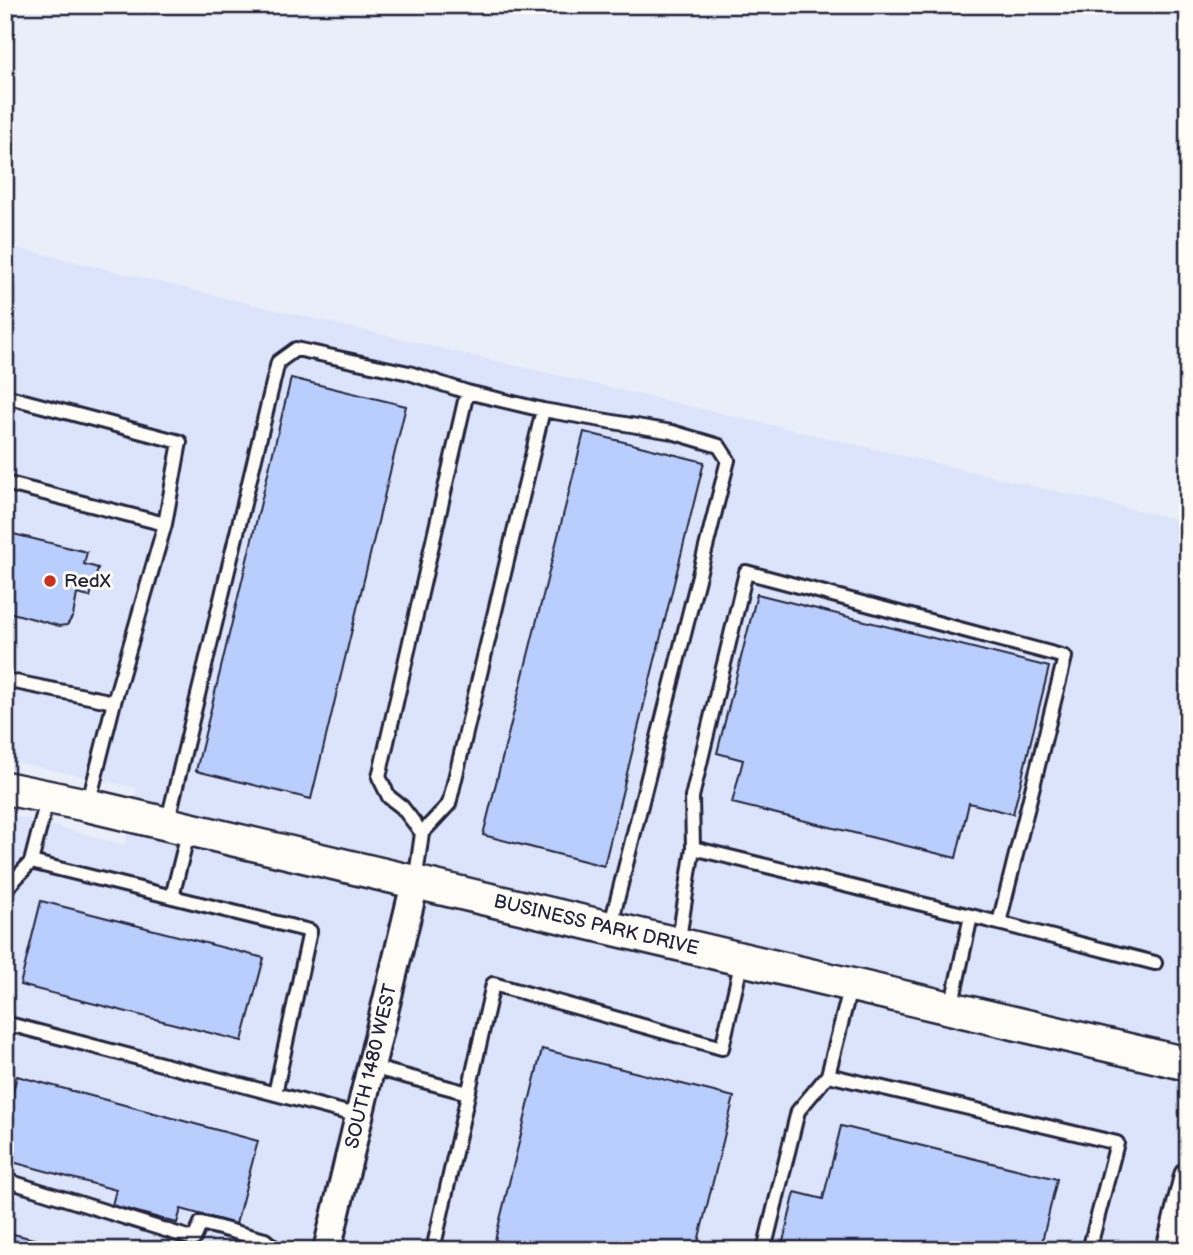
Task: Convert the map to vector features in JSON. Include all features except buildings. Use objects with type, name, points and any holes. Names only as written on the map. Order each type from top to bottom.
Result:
[{"type":"street","name":"BUSINESS PARK DRIVE","points":[[5,788],[88,805],[1188,1064]]},
{"type":"street","name":"SOUTH 1480 WEST","points":[[327,1250],[415,883]]},
{"type":"street","points":[[1170,1250],[1188,1176]]},
{"type":"lane","points":[[172,897],[178,826],[278,362],[296,349],[409,373],[467,392],[543,410],[672,432],[719,446],[728,460],[610,929]]},
{"type":"lane","points":[[422,833],[402,807],[389,797],[379,777],[467,392]]},
{"type":"lane","points":[[5,396],[180,442],[165,524],[114,702],[88,805]]},
{"type":"lane","points":[[415,883],[422,833],[449,804],[543,410]]},
{"type":"lane","points":[[5,483],[165,524]]},
{"type":"lane","points":[[678,945],[693,848],[692,797],[746,572],[1065,657],[999,923]]},
{"type":"lane","points":[[5,680],[114,702]]},
{"type":"lane","points":[[5,890],[32,862],[48,796]]},
{"type":"lane","points":[[693,848],[1155,963]]},
{"type":"lane","points":[[32,862],[310,931],[275,1094]]},
{"type":"lane","points":[[951,1009],[971,916]]},
{"type":"lane","points":[[433,1250],[493,984],[722,1048],[742,960]]},
{"type":"lane","points":[[764,1250],[798,1111],[828,1075],[851,985]]},
{"type":"lane","points":[[5,1023],[359,1116]]},
{"type":"lane","points":[[371,1067],[468,1093]]},
{"type":"lane","points":[[828,1075],[1116,1143],[1089,1250]]},
{"type":"lane","points":[[5,1180],[194,1239],[201,1223],[265,1240],[277,1250]]},
{"type":"shaded area","points":[[5,245],[1188,522],[1188,1250],[5,1250],[5,813],[125,845],[137,788],[5,760]]},
{"type":"place","name":"RedX","points":[[50,581]]}]
